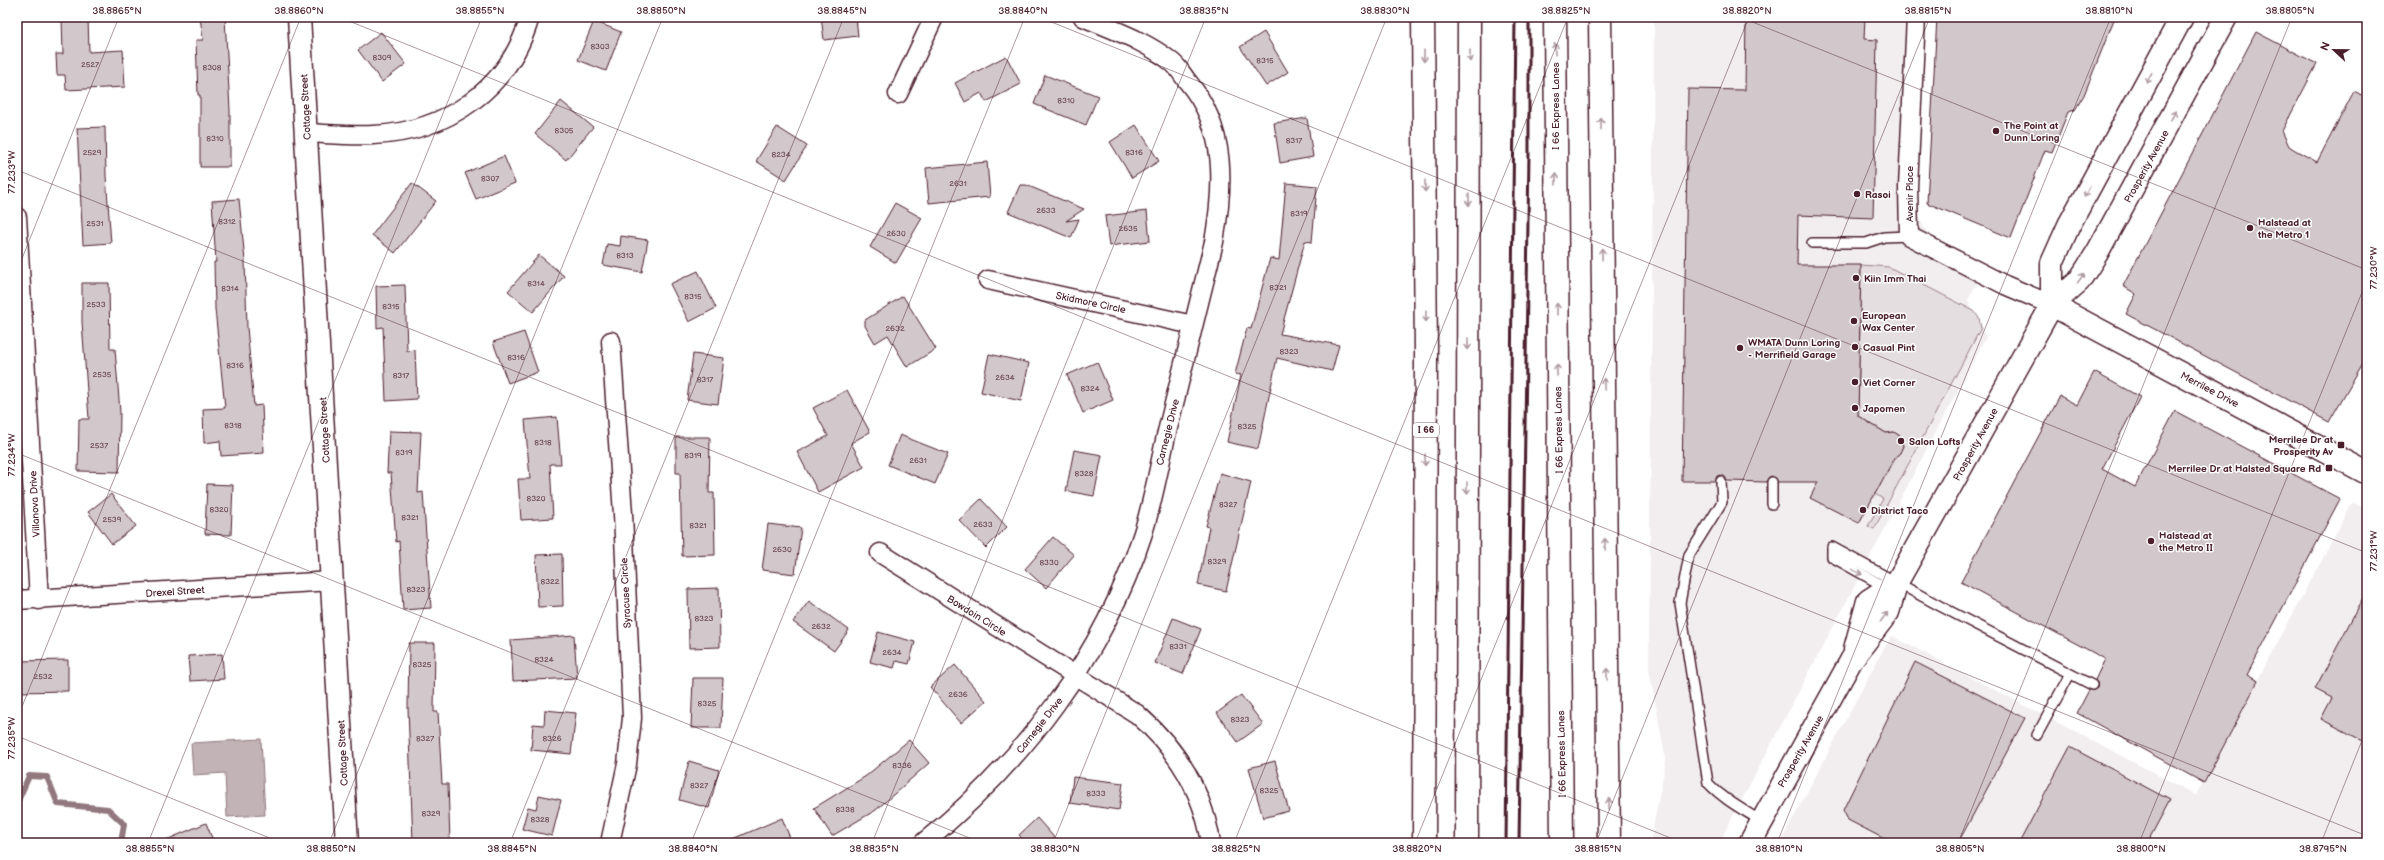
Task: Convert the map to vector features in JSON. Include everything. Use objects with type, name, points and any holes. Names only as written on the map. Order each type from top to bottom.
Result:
[{"type":"main road","name":"Cottage Street","points":[[299,17],[347,843]]},
{"type":"main road","name":"I 66","points":[[1423,17],[1426,353],[1424,843]]},
{"type":"main road","points":[[1467,843],[1469,17]]},
{"type":"main road","name":"I 66 Express Lanes","points":[[1555,17],[1562,843]]},
{"type":"main road","points":[[1600,17],[1609,843]]},
{"type":"main road","name":"Prosperity Avenue","points":[[2052,305],[2052,263],[2069,225],[2182,17]]},
{"type":"main road","name":"Prosperity Avenue","points":[[1750,843],[1761,820],[1852,659],[1888,612],[1893,587],[2052,305],[2079,281],[2097,253],[2226,17]]},
{"type":"main road","name":"Merrilee Drive","points":[[2052,305],[2367,473]]},
{"type":"main road","points":[[1547,843],[1558,509]]},
{"type":"street","points":[[306,133],[374,135],[420,128],[451,116],[466,107],[490,86],[512,57],[526,30],[530,17]]},
{"type":"street","points":[[898,94],[934,17]]},
{"type":"street","name":"Carnegie Drive","points":[[923,843],[953,819],[996,778],[1044,721],[1075,676],[1113,609],[1143,533],[1220,208],[1221,156],[1214,125],[1200,96],[1173,64],[1146,45],[1083,17]]},
{"type":"street","name":"Avenir Place","points":[[1916,17],[1908,187],[1909,236],[2005,285],[2052,305]]},
{"type":"street","name":"Villanova Drive","points":[[17,217],[39,600]]},
{"type":"street","name":"Skidmore Circle","points":[[988,280],[1193,325]]},
{"type":"street","name":"Syracuse Circle","points":[[610,843],[627,764],[632,718],[623,514],[611,341]]},
{"type":"street","name":"Bowdoin Circle","points":[[880,553],[1137,714],[1160,734],[1186,769],[1198,791],[1209,825],[1212,843]]},
{"type":"street","name":"Drexel Street","points":[[17,600],[39,600],[332,581]]},
{"type":"lane","points":[[1812,243],[1866,243],[1884,237],[1909,236]]},
{"type":"lane","points":[[1721,481],[1722,502],[1689,555],[1680,603],[1708,783],[1732,804],[1761,820]]},
{"type":"lane","points":[[1772,482],[1772,504]]},
{"type":"lane","points":[[1893,587],[1832,547],[1832,557],[1837,561],[2092,685]]},
{"type":"lane","points":[[2037,735],[2070,674]]},
{"type":"shaded area","points":[[1654,17],[1920,17],[1915,205],[1923,226],[1932,238],[1985,268],[1968,300],[1986,337],[1719,843],[1650,843],[1666,761],[1649,669]]},
{"type":"shaded area","points":[[1861,265],[1889,267],[1974,311],[1979,318],[1981,328],[1874,529],[1868,526],[1883,499],[1875,494],[1903,446],[1900,436],[1894,432],[1886,433],[1858,416]]},
{"type":"shaded area","points":[[2353,502],[2367,510],[2367,843],[1780,843],[1883,650],[1892,636],[2196,795]]},
{"type":"shaded area","points":[[261,739],[265,815],[227,817],[225,773],[193,775],[191,743]]},
{"type":"building","points":[[62,17],[88,17],[89,52],[123,50],[125,87],[66,90],[65,75],[57,75],[56,54],[63,54]]},
{"type":"building","points":[[200,17],[225,17],[230,110],[230,167],[200,167],[200,95],[198,95],[196,40],[203,40]]},
{"type":"building","points":[[821,17],[856,17],[858,36],[824,40]]},
{"type":"building","name":"WMATA Dunn Loring - Merrifield Garage","points":[[1746,17],[1865,17],[1864,39],[1877,40],[1873,218],[1798,215],[1797,265],[1861,265],[1858,416],[1886,433],[1894,432],[1900,436],[1903,446],[1900,453],[1895,457],[1859,523],[1810,498],[1818,482],[1778,482],[1772,476],[1769,477],[1766,482],[1727,481],[1721,475],[1717,476],[1715,481],[1682,481],[1688,89],[1745,90]]},
{"type":"building","name":"The Point at Dunn Loring","points":[[1937,17],[2115,17],[2084,95],[2075,110],[2068,112],[2052,152],[2045,150],[2011,238],[1927,203]]},
{"type":"building","points":[[594,21],[621,32],[606,71],[578,60]]},
{"type":"building","points":[[381,32],[406,64],[382,82],[358,50]]},
{"type":"building","points":[[1264,32],[1288,72],[1266,86],[1240,47]]},
{"type":"building","name":"Halstead at the Metro 1","points":[[2256,32],[2317,64],[2282,131],[2289,146],[2295,150],[2317,162],[2354,91],[2367,98],[2367,356],[2329,422],[2126,314],[2136,294],[2123,286]]},
{"type":"building","points":[[1006,56],[1021,84],[986,102],[981,93],[965,102],[955,83]]},
{"type":"building","points":[[1045,75],[1098,96],[1086,125],[1034,104]]},
{"type":"building","points":[[561,101],[593,127],[566,160],[535,134]]},
{"type":"building","points":[[1307,118],[1313,157],[1280,163],[1274,123]]},
{"type":"building","points":[[1136,125],[1159,161],[1132,178],[1110,142]]},
{"type":"building","points":[[105,127],[106,176],[111,243],[83,245],[77,128]]},
{"type":"building","points":[[777,127],[807,146],[786,180],[756,161]]},
{"type":"building","points":[[504,156],[515,183],[476,199],[465,173]]},
{"type":"building","points":[[987,162],[990,197],[929,203],[926,168]]},
{"type":"building","points":[[412,183],[436,201],[395,253],[372,235]]},
{"type":"building","points":[[1286,183],[1317,186],[1312,242],[1305,241],[1280,334],[1339,345],[1332,371],[1277,358],[1258,449],[1227,442],[1241,375],[1235,374],[1247,328],[1251,329],[1270,258],[1279,260]]},
{"type":"building","points":[[1020,185],[1026,185],[1084,209],[1066,221],[1079,219],[1071,238],[1008,212]]},
{"type":"building","points":[[239,199],[245,261],[247,327],[254,406],[262,405],[264,453],[221,456],[220,441],[204,443],[203,409],[225,408],[215,309],[214,262],[216,262],[212,201]]},
{"type":"building","points":[[895,203],[922,218],[896,263],[870,247]]},
{"type":"building","points":[[1147,211],[1150,241],[1109,246],[1105,216]]},
{"type":"building","points":[[621,236],[648,240],[642,272],[603,265],[607,244],[620,246]]},
{"type":"building","points":[[539,255],[564,276],[533,312],[508,291]]},
{"type":"building","points":[[698,271],[716,308],[689,322],[670,284]]},
{"type":"building","points":[[82,283],[109,283],[110,349],[115,349],[120,412],[119,472],[78,471],[79,419],[89,419],[82,322]]},
{"type":"building","points":[[405,285],[407,351],[415,350],[417,399],[386,401],[383,327],[377,328],[376,286]]},
{"type":"building","points":[[903,296],[936,349],[907,367],[888,335],[875,343],[865,326],[865,320]]},
{"type":"building","points":[[524,332],[538,372],[508,383],[493,342]]},
{"type":"building","points":[[693,354],[724,358],[718,404],[687,400]]},
{"type":"building","points":[[989,354],[1029,363],[1021,401],[981,392]]},
{"type":"building","points":[[1097,362],[1113,400],[1083,413],[1067,375]]},
{"type":"building","name":"Halstead at the Metro II","points":[[2094,372],[2140,397],[2102,469],[2135,487],[2175,411],[2340,499],[2247,675],[2258,681],[2204,783],[2077,713],[2089,690],[2097,688],[2098,684],[2095,680],[2105,659],[1961,582],[2060,396],[2077,405]]},
{"type":"building","points":[[847,390],[870,432],[851,443],[864,467],[818,492],[797,452],[828,436],[813,408]]},
{"type":"building","points":[[557,417],[561,464],[550,464],[553,518],[521,520],[518,479],[530,479],[525,420]]},
{"type":"building","points":[[389,431],[421,432],[418,493],[423,492],[431,608],[403,610],[399,541],[396,542],[391,473],[387,473]]},
{"type":"building","points":[[900,435],[948,454],[935,484],[888,465]]},
{"type":"building","points":[[676,437],[710,437],[709,493],[714,493],[715,555],[682,556],[680,473],[676,473]]},
{"type":"building","points":[[1074,450],[1102,455],[1094,496],[1066,491]]},
{"type":"building","points":[[1220,473],[1251,482],[1226,591],[1198,585],[1209,527],[1206,526]]},
{"type":"building","points":[[207,484],[233,485],[231,535],[205,534]]},
{"type":"building","points":[[111,494],[136,526],[112,544],[88,512]]},
{"type":"building","points":[[981,499],[1007,527],[986,548],[959,520]]},
{"type":"building","points":[[768,524],[801,528],[795,574],[762,570]]},
{"type":"building","points":[[1053,537],[1074,555],[1046,588],[1025,569]]},
{"type":"building","points":[[562,554],[563,606],[538,607],[536,555]]},
{"type":"building","points":[[719,588],[720,647],[689,648],[688,589]]},
{"type":"building","points":[[2367,590],[2367,743],[2321,719],[2332,698],[2315,689]]},
{"type":"building","points":[[809,601],[849,630],[834,651],[793,622]]},
{"type":"building","points":[[1173,618],[1201,629],[1183,674],[1155,663]]},
{"type":"building","points":[[878,632],[915,642],[909,664],[896,661],[894,668],[870,662]]},
{"type":"building","points":[[574,635],[577,678],[513,681],[511,640]]},
{"type":"building","points":[[409,643],[435,643],[434,712],[438,712],[442,784],[448,784],[450,841],[413,843],[408,708]]},
{"type":"building","points":[[222,654],[224,679],[190,681],[188,656]]},
{"type":"building","points":[[68,660],[68,691],[17,692],[17,661]]},
{"type":"building","points":[[1915,662],[2025,718],[1958,843],[1892,843],[1848,820],[1843,810]]},
{"type":"building","points":[[955,665],[986,701],[961,723],[930,687]]},
{"type":"building","points":[[693,678],[723,678],[721,728],[691,728]]},
{"type":"building","points":[[1241,695],[1263,724],[1238,742],[1217,713]]},
{"type":"building","points":[[545,710],[576,713],[571,754],[531,750],[533,724],[544,725]]},
{"type":"building","points":[[909,740],[929,763],[876,810],[832,836],[814,808],[866,776]]},
{"type":"building","points":[[2070,747],[2170,800],[2147,843],[2019,843]]},
{"type":"building","points":[[689,761],[719,770],[709,808],[679,800]]},
{"type":"building","points":[[1275,761],[1289,811],[1263,818],[1249,768]]},
{"type":"building","points":[[1073,777],[1123,783],[1119,810],[1070,803]]},
{"type":"building","points":[[539,795],[561,800],[552,836],[522,829],[528,807],[536,809]]},
{"type":"building","points":[[782,818],[792,843],[724,843]]},
{"type":"building","points":[[1037,818],[1059,843],[1026,843],[1019,835]]},
{"type":"building","points":[[206,823],[214,843],[159,843]]},
{"type":"waterway","points":[[17,803],[29,776],[47,777],[58,804],[108,809],[124,824],[121,843]]},
{"type":"railway","points":[[1506,843],[1515,17]]},
{"type":"railway","points":[[1519,843],[1529,152],[1529,17]]},
{"type":"place","name":"The Point at Dunn Loring","points":[[1996,131]]},
{"type":"place","name":"Rasoi","points":[[1857,194]]},
{"type":"place","name":"Halstead at the Metro 1","points":[[2250,228]]},
{"type":"place","name":"Kiin Imm Thai","points":[[1856,278]]},
{"type":"place","name":"European Wax Center","points":[[1854,321]]},
{"type":"place","name":"Casual Pint","points":[[1855,347]]},
{"type":"place","name":"WMATA Dunn Loring - Merrifield Garage","points":[[1740,348]]},
{"type":"place","name":"Viet Corner","points":[[1855,382]]},
{"type":"place","name":"Japomen","points":[[1855,408]]},
{"type":"place","name":"Salon Lofts","points":[[1901,441]]},
{"type":"place","name":"Merrilee Dr at Prosperity Av","points":[[2341,445]]},
{"type":"place","name":"Merrilee Dr at Halsted Square Rd","points":[[2329,468]]},
{"type":"place","name":"District Taco","points":[[1863,510]]},
{"type":"place","name":"Halstead at the Metro II","points":[[2151,541]]}]
